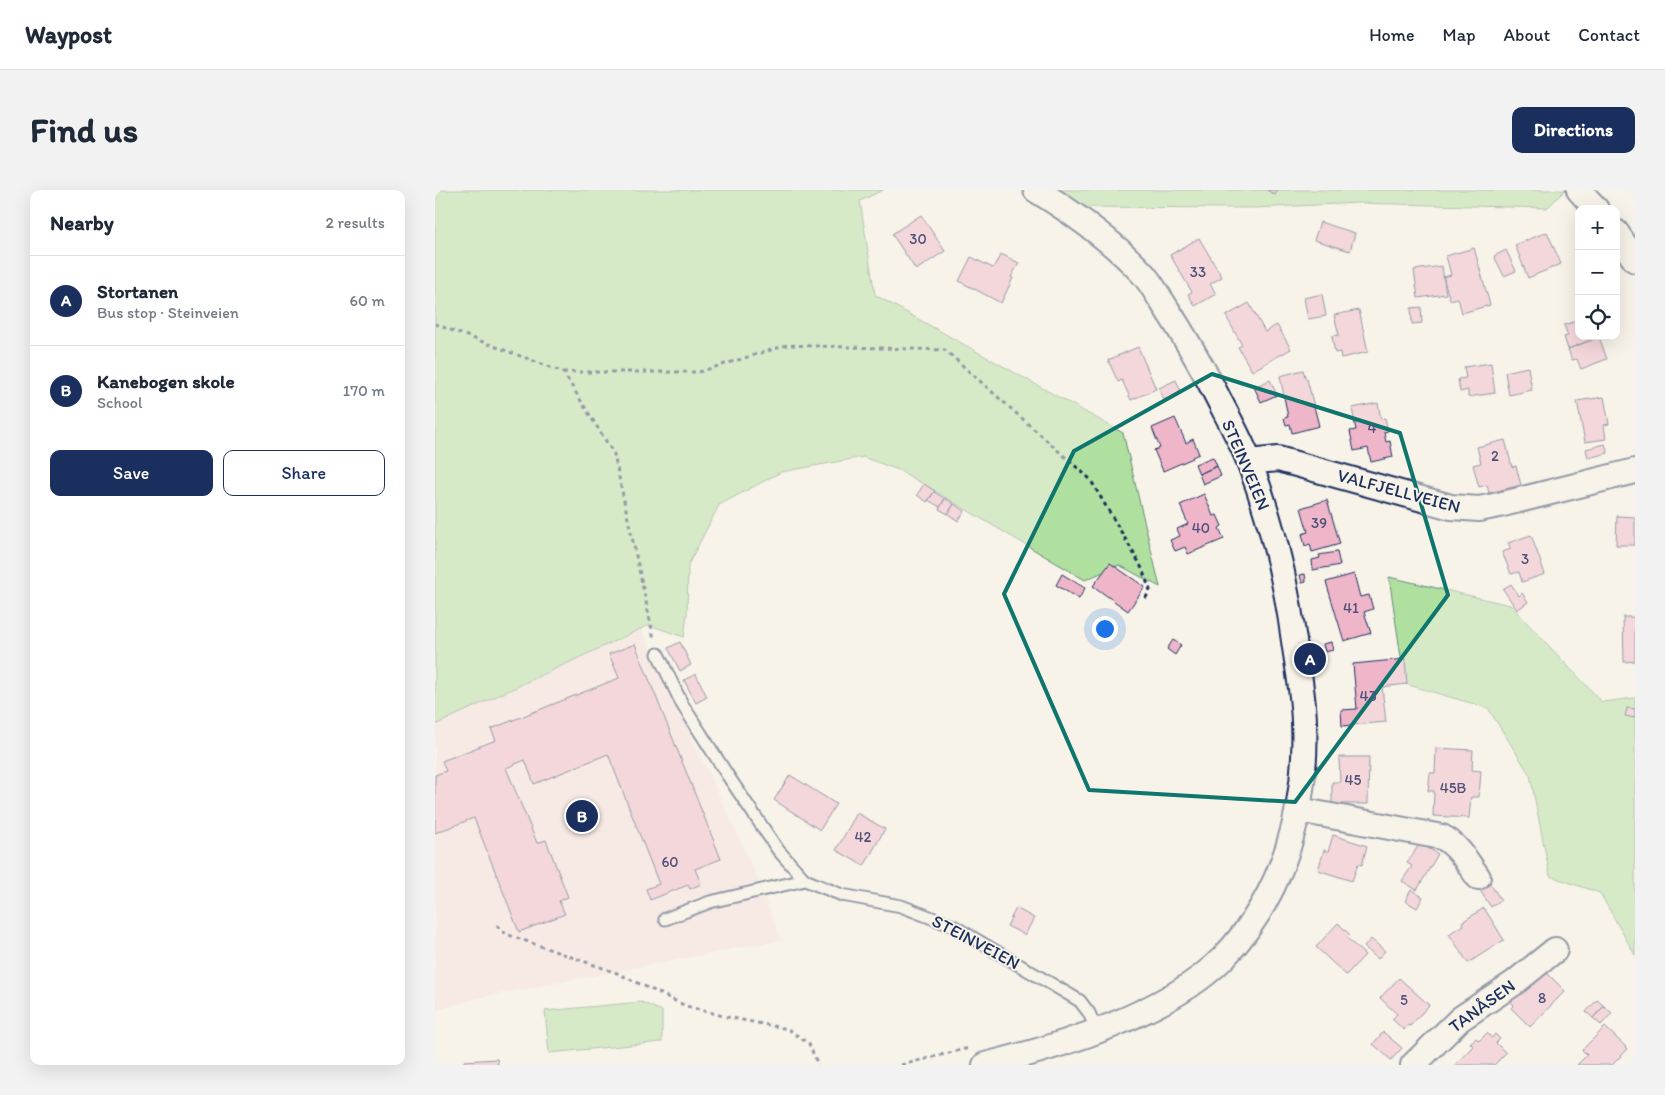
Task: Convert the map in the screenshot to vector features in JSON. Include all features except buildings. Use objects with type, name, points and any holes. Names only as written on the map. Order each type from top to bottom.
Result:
[{"type":"street","name":"STEINVEIEN","points":[[979,1056],[1065,1043],[1144,1010],[1211,970],[1225,956],[1260,909],[1275,880],[1289,846],[1299,810],[1303,783],[1304,721],[1288,596],[1275,536],[1249,462],[1181,329],[1145,276],[1109,241],[1081,219],[1036,190]]},
{"type":"street","points":[[1579,190],[1592,205]]},
{"type":"street","points":[[1620,238],[1635,260]]},
{"type":"street","name":"VALFJELLVEIEN","points":[[1249,462],[1278,459],[1451,507],[1468,509],[1499,505],[1635,471]]},
{"type":"street","points":[[1299,810],[1442,837],[1451,841],[1478,877]]},
{"type":"street","name":"TANÅSEN","points":[[1413,1065],[1460,1019],[1514,983],[1555,950]]},
{"type":"lane","points":[[657,654],[682,704],[718,760],[778,850],[805,880],[709,902],[665,919]]},
{"type":"lane","name":"STEINVEIEN","points":[[805,880],[842,895],[901,906],[953,926],[1080,1001],[1089,1013],[1097,1031]]},
{"type":"path","points":[[435,324],[563,372],[699,372],[787,344],[945,350],[1090,479],[1140,564],[1149,590],[1144,601]]},
{"type":"path","points":[[563,372],[614,454],[657,654]]},
{"type":"path","points":[[497,925],[506,934],[617,973],[686,1006],[727,1018],[788,1029],[809,1044],[818,1065]]},
{"type":"path","points":[[901,1065],[979,1056]]},
{"type":"highlighted area","points":[[1212,374],[1400,433],[1448,595],[1295,802],[1089,790],[1004,594],[1074,451]]},
{"type":"shaded area","points":[[638,622],[754,870],[781,940],[477,998],[435,1011],[435,718]]},
{"type":"green space","points":[[435,190],[883,190],[860,201],[875,295],[1123,433],[1160,587],[1119,565],[1085,580],[901,471],[863,457],[781,472],[719,505],[688,565],[687,614],[684,637],[649,625],[435,725]]},
{"type":"green space","points":[[1043,190],[1565,190],[1547,208],[1358,203],[1254,208],[1071,207]]},
{"type":"green space","points":[[1389,577],[1510,605],[1602,702],[1635,698],[1635,955],[1600,893],[1550,876],[1530,775],[1488,708],[1405,684]]},
{"type":"green space","points":[[641,1002],[662,1011],[662,1042],[549,1053],[545,1011]]},
{"type":"place","name":"Stortanen","points":[[1310,659]]},
{"type":"place","name":"Kanebogen skole","points":[[582,816]]}]
